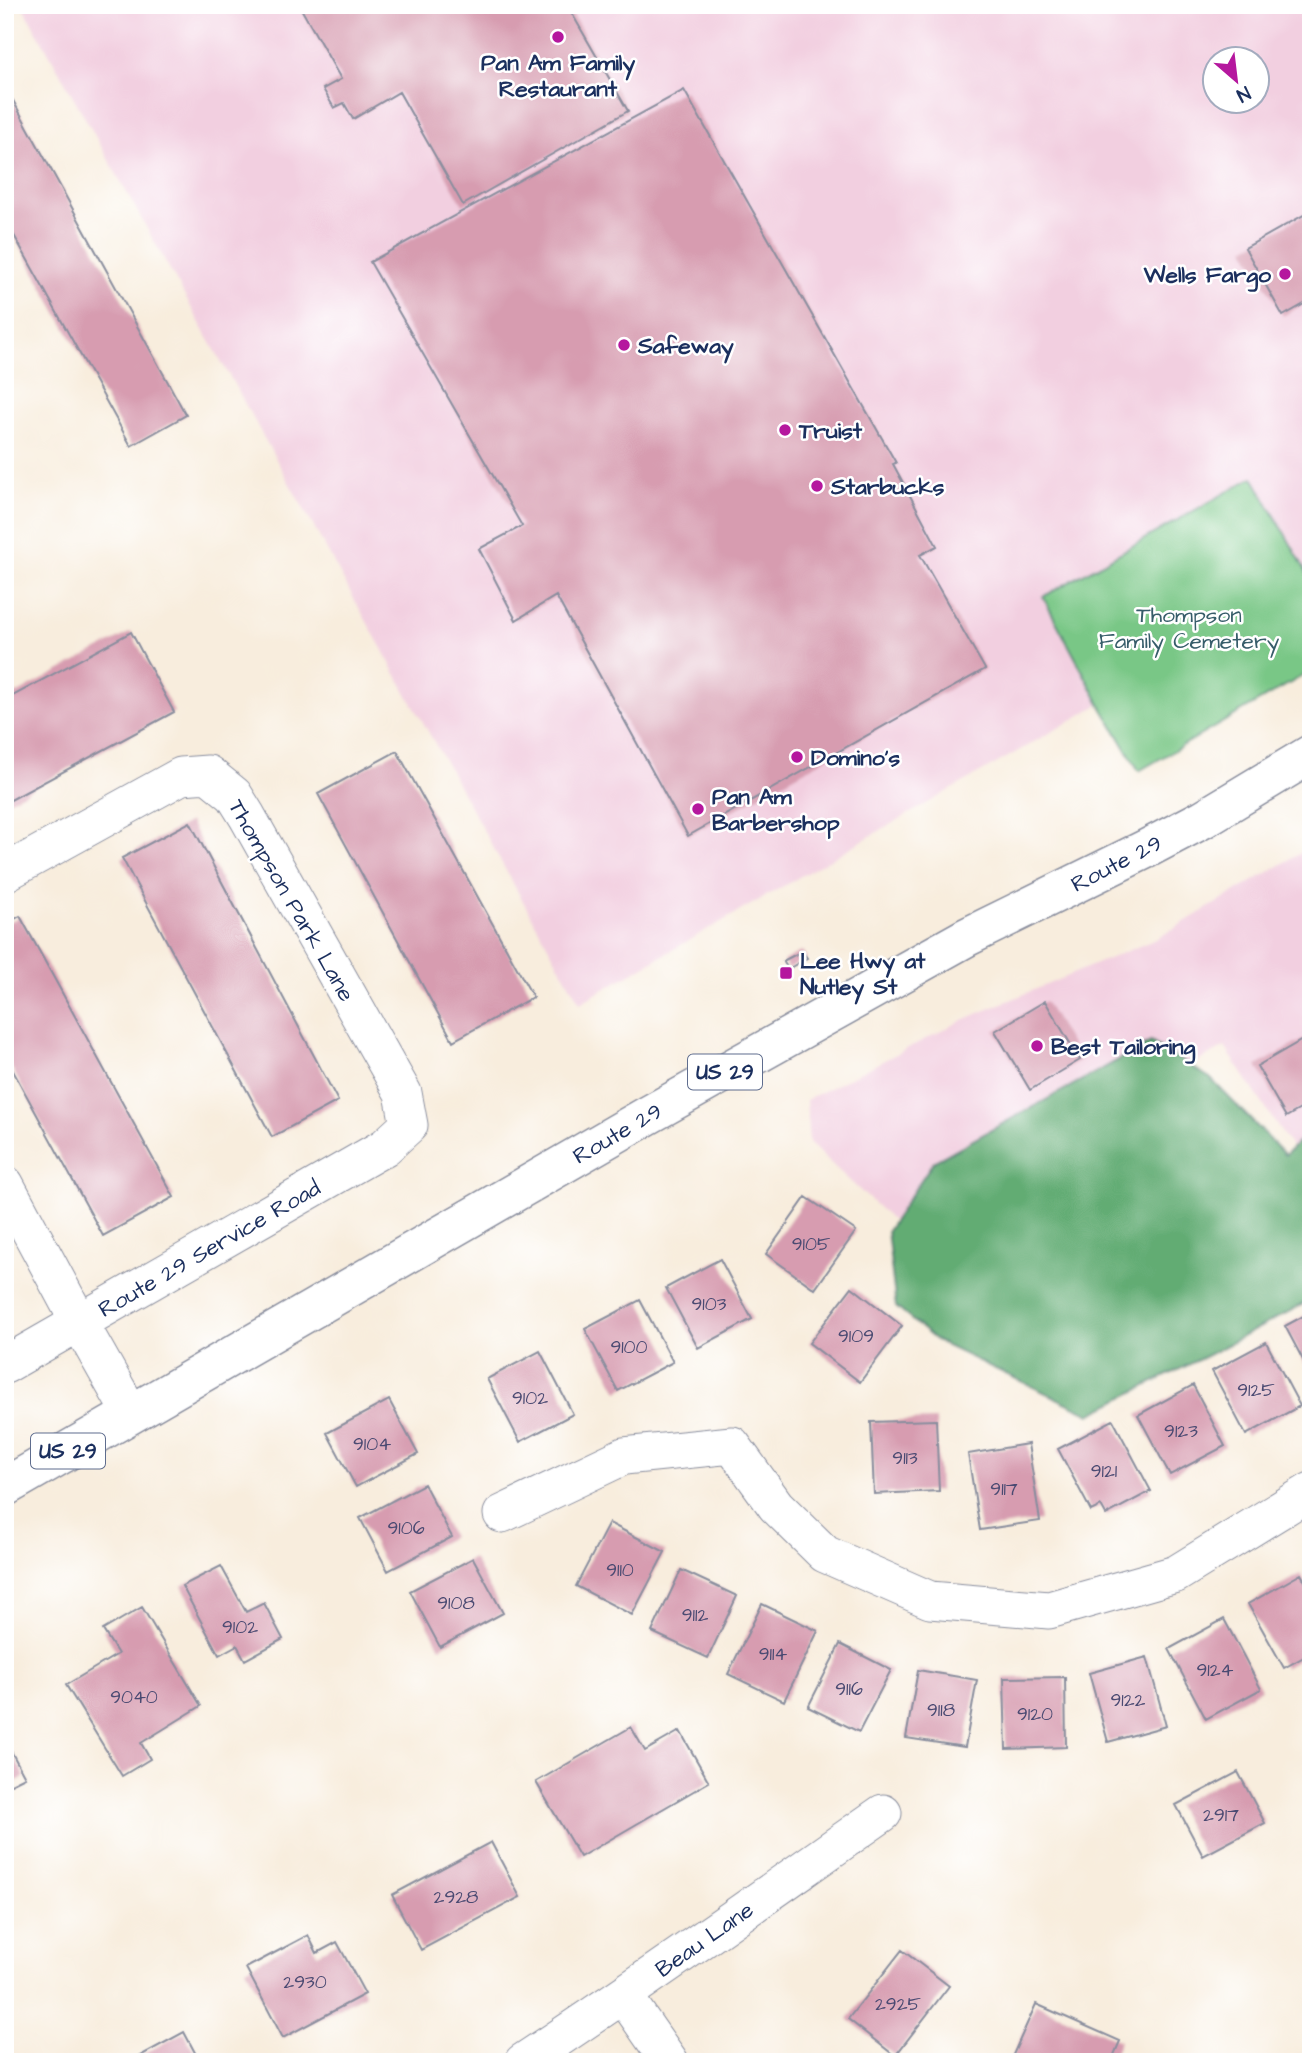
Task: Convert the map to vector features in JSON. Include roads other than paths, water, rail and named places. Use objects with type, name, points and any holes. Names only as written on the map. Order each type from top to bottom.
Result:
[{"type":"main road","name":"Route 29","points":[[5,1487],[645,1117],[967,937],[1203,819],[1311,754]]},
{"type":"street","name":"Thompson Park Lane","points":[[5,873],[181,776],[208,774],[234,794],[247,816],[403,1093],[409,1125]]},
{"type":"street","name":"Route 29 Service Road","points":[[5,1365],[384,1147],[409,1125]]},
{"type":"street","points":[[5,1184],[131,1414]]},
{"type":"street","points":[[502,1514],[624,1456],[732,1445],[776,1506],[825,1554],[930,1600],[1049,1610],[1176,1574],[1311,1491]]},
{"type":"street","name":"Beau Lane","points":[[523,2062],[624,1996],[883,1813]]},
{"type":"street","points":[[624,1996],[670,2062]]},
{"type":"place","name":"Pan Am Family Restaurant","points":[[558,37]]},
{"type":"place","name":"Wells Fargo","points":[[1285,274]]},
{"type":"place","name":"Safeway","points":[[624,345]]},
{"type":"place","name":"Truist","points":[[785,430]]},
{"type":"place","name":"Starbucks","points":[[817,486]]},
{"type":"place","name":"Domino's","points":[[797,757]]},
{"type":"place","name":"Pan Am Barbershop","points":[[698,809]]},
{"type":"place","name":"Lee Hwy at Nutley St","points":[[786,973]]},
{"type":"place","name":"Best Tailoring","points":[[1037,1046]]},
{"type":"park label","name":"Thompson Family Cemetery","points":[[1189,627]]}]
